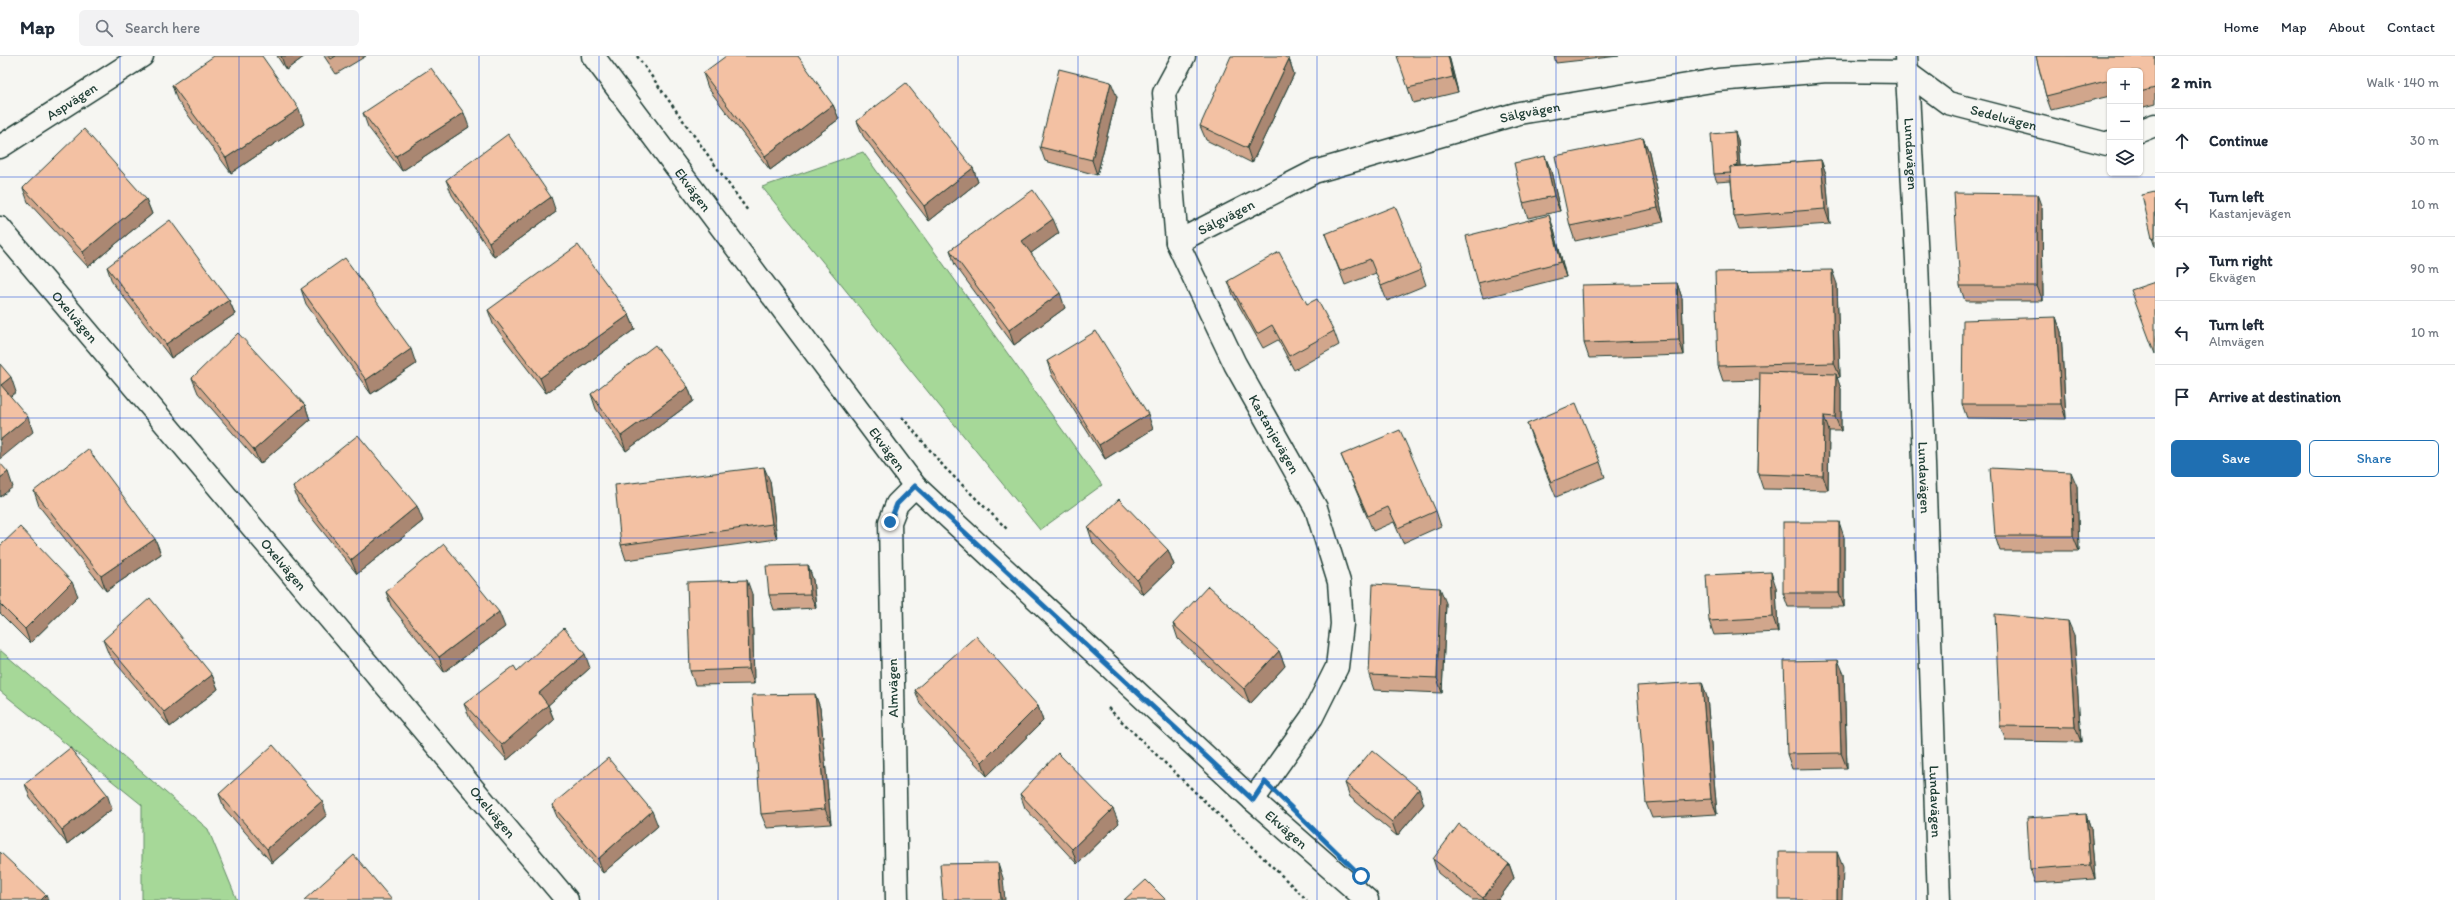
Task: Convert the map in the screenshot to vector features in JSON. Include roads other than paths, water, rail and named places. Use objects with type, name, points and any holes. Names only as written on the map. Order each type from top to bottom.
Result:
[{"type":"street","name":"Aspvägen","points":[[0,147],[142,56]]},
{"type":"street","name":"Ekvägen","points":[[593,56],[915,486],[1253,800],[1367,900]]},
{"type":"street","name":"Kastanjevägen","points":[[1184,56],[1164,93],[1177,242],[1235,364],[1316,508],[1338,582],[1342,624],[1337,667],[1312,717],[1253,800]]},
{"type":"street","name":"Sälgvägen","points":[[1177,242],[1314,172],[1519,113],[1718,80],[1906,64]]},
{"type":"street","name":"Sedelvägen","points":[[1906,64],[1948,103],[2107,144]]},
{"type":"street","name":"Lundavägen","points":[[1906,64],[1917,260],[1939,900]]},
{"type":"street","points":[[2143,130],[2155,125]]},
{"type":"street","name":"Oxelvägen","points":[[0,228],[567,900]]},
{"type":"street","name":"Almvägen","points":[[897,900],[890,522],[897,504],[915,486]]}]
